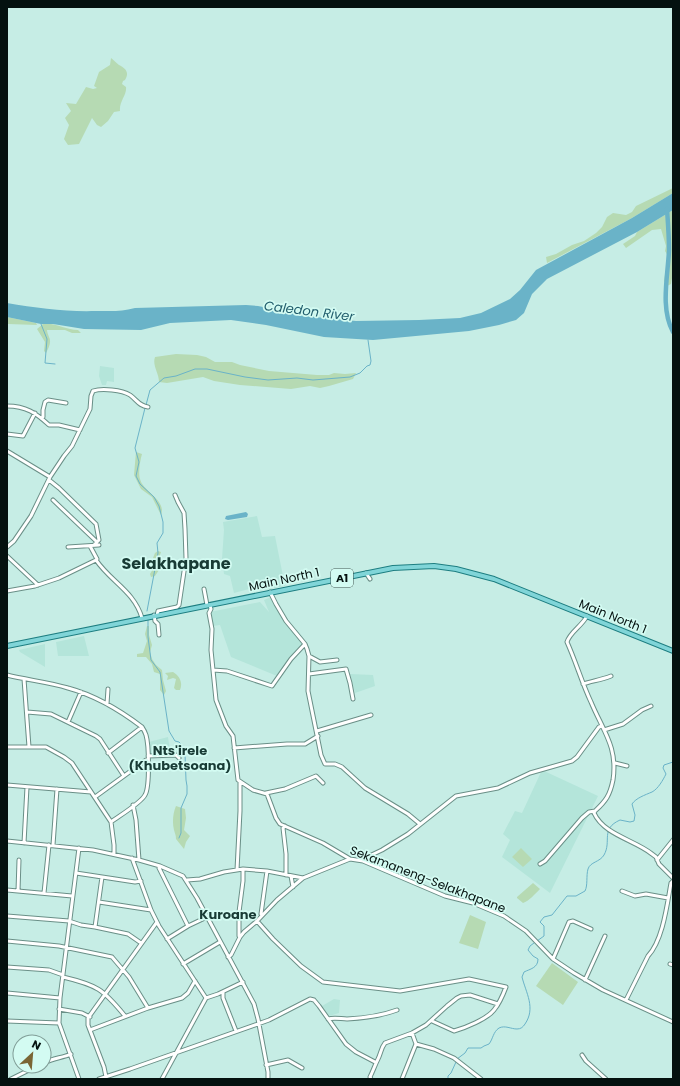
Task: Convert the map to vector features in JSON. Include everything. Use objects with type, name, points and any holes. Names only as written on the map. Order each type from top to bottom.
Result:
[{"type":"main road","name":"Main North 1","points":[[7,646],[366,573],[393,568],[434,566],[456,569],[494,579],[673,651]]},
{"type":"street","points":[[7,547],[14,541],[31,516],[49,478],[72,446],[90,409],[93,390],[105,388],[129,395],[140,405],[146,407]]},
{"type":"street","points":[[41,418],[43,417],[45,402],[48,400],[66,403]]},
{"type":"street","points":[[7,406],[20,407],[35,413],[49,425],[59,425],[80,430]]},
{"type":"street","points":[[7,434],[23,436],[35,413]]},
{"type":"street","points":[[7,452],[49,478],[96,524],[99,540],[97,544]]},
{"type":"street","points":[[160,635],[158,624],[155,621],[155,615],[158,611],[177,607],[179,605],[186,558],[184,513],[175,495]]},
{"type":"street","points":[[53,500],[97,544]]},
{"type":"street","points":[[68,547],[90,546],[97,544]]},
{"type":"street","points":[[90,546],[101,568],[135,600],[141,611],[142,618]]},
{"type":"street","points":[[7,556],[38,585]]},
{"type":"street","points":[[7,591],[38,585],[59,578],[96,560]]},
{"type":"street","points":[[366,573],[370,578]]},
{"type":"street","points":[[204,589],[211,609],[209,614],[212,629],[211,650],[216,700],[226,726],[233,736],[236,771],[240,782],[237,870]]},
{"type":"street","points":[[270,592],[286,621],[305,644],[309,656],[308,691],[321,756],[325,764],[335,764],[342,767],[365,788],[408,814],[420,824]]},
{"type":"street","points":[[540,864],[545,861],[582,818],[589,812],[595,811],[607,799],[612,784],[615,764],[611,745],[583,684],[567,642],[573,632],[587,616]]},
{"type":"street","points":[[213,670],[227,671],[272,686],[291,659],[305,644]]},
{"type":"street","points":[[309,656],[320,662],[337,660]]},
{"type":"street","points":[[309,674],[346,669],[352,699]]},
{"type":"street","points":[[7,676],[81,692],[106,704],[142,727],[146,735],[148,758],[148,782],[146,793],[140,800],[111,822]]},
{"type":"street","points":[[583,684],[590,681],[599,681],[611,676]]},
{"type":"street","points":[[24,679],[29,747]]},
{"type":"street","points":[[106,704],[108,689]]},
{"type":"street","points":[[68,722],[81,692]]},
{"type":"street","points":[[604,730],[623,724],[642,710],[651,706]]},
{"type":"street","points":[[27,712],[51,714],[87,733],[96,736],[100,739],[124,776]]},
{"type":"street","points":[[317,731],[371,715]]},
{"type":"street","points":[[363,861],[363,859],[382,850],[408,834],[456,796],[498,788],[530,773],[572,761],[578,757],[599,727],[602,726]]},
{"type":"street","points":[[108,753],[142,727]]},
{"type":"street","points":[[234,748],[305,744],[318,736]]},
{"type":"street","points":[[7,747],[46,747],[72,763],[111,822],[114,854]]},
{"type":"street","points":[[94,797],[148,758],[176,756],[179,758]]},
{"type":"street","points":[[615,764],[627,766]]},
{"type":"street","points":[[240,782],[253,790],[266,793],[285,789],[316,776],[323,783]]},
{"type":"street","points":[[7,785],[91,792]]},
{"type":"street","points":[[24,843],[27,787]]},
{"type":"street","points":[[53,845],[57,789]]},
{"type":"street","name":"Sekamaneng-Selakhapane","points":[[266,793],[278,822],[285,826],[323,843],[350,859],[363,861],[445,896],[473,903],[504,916],[526,932],[553,959],[584,980],[673,1022]]},
{"type":"street","points":[[133,805],[136,820],[139,860]]},
{"type":"street","points":[[595,811],[596,816],[610,830],[656,857],[673,879],[664,919],[654,947],[626,1000]]},
{"type":"street","points":[[285,826],[283,828],[286,854],[286,875]]},
{"type":"street","points":[[657,860],[673,840]]},
{"type":"street","points":[[7,841],[79,848],[114,854],[160,866],[183,876],[187,880],[254,1004],[259,1023],[268,1079]]},
{"type":"street","points":[[44,893],[49,845]]},
{"type":"street","points":[[79,848],[72,896],[58,1023],[71,1054],[79,1079]]},
{"type":"street","points":[[132,858],[151,910],[157,922],[206,998]]},
{"type":"street","points":[[228,958],[244,932],[257,921],[276,900],[304,878],[350,859]]},
{"type":"street","points":[[18,891],[19,860]]},
{"type":"street","points":[[160,866],[159,868],[188,926]]},
{"type":"street","points":[[240,937],[239,912],[243,869]]},
{"type":"street","points":[[187,880],[200,879],[215,874],[243,869],[267,871],[304,878]]},
{"type":"street","points":[[262,915],[267,871]]},
{"type":"street","points":[[76,873],[135,882],[140,881]]},
{"type":"street","points":[[291,876],[293,887]]},
{"type":"street","points":[[95,927],[102,877]]},
{"type":"street","points":[[7,890],[72,896]]},
{"type":"street","points":[[622,891],[635,896],[646,894],[668,898]]},
{"type":"street","points":[[99,902],[151,910]]},
{"type":"street","points":[[7,916],[69,921],[81,925],[128,934],[141,943]]},
{"type":"street","points":[[166,938],[207,917]]},
{"type":"street","points":[[257,921],[272,939],[301,966],[323,982],[400,991],[469,979],[506,987],[498,1004],[489,1015],[466,1027],[454,1031],[432,1021]]},
{"type":"street","points":[[553,959],[569,922],[573,921],[591,929]]},
{"type":"street","points":[[106,1077],[104,1067],[88,1025],[90,1017],[157,922]]},
{"type":"street","points":[[584,980],[605,936]]},
{"type":"street","points":[[7,942],[46,944],[112,957],[123,970],[148,1008]]},
{"type":"street","points":[[183,964],[220,942]]},
{"type":"street","points":[[7,967],[49,970],[91,985],[106,994],[125,1016]]},
{"type":"street","points":[[90,1030],[148,1008],[182,998],[186,996],[195,982]]},
{"type":"street","points":[[162,1079],[206,998],[223,992],[243,982]]},
{"type":"street","points":[[192,987],[200,990]]},
{"type":"street","points":[[223,992],[223,998],[236,1031]]},
{"type":"street","points":[[7,994],[60,998]]},
{"type":"street","points":[[371,1079],[370,1077],[375,1062],[379,1057],[382,1046],[385,1043],[412,1033],[432,1021],[450,1003],[461,996],[470,995],[498,1004]]},
{"type":"street","points":[[99,1079],[270,1020],[310,999],[314,1000],[319,1006],[346,1044],[356,1052],[375,1062]]},
{"type":"street","points":[[59,1009],[82,1013],[90,1017]]},
{"type":"street","points":[[328,1019],[349,1019],[379,1016],[397,1010]]},
{"type":"street","points":[[7,1022],[58,1023]]},
{"type":"street","points":[[402,1079],[416,1044],[412,1033]]},
{"type":"street","points":[[416,1044],[434,1049],[454,1058],[481,1079]]},
{"type":"street","points":[[52,1060],[63,1058],[71,1054]]},
{"type":"street","points":[[582,1055],[586,1061],[606,1079]]},
{"type":"street","points":[[266,1065],[288,1060],[302,1068]]},
{"type":"street","points":[[11,1079],[21,1074]]},
{"type":"shaded area","points":[[111,58],[125,69],[127,73],[122,84],[126,87],[126,90],[120,111],[114,112],[108,121],[101,127],[97,125],[92,118],[79,144],[68,145],[64,139],[69,125],[65,118],[71,111],[66,103],[76,104],[86,87],[93,89],[97,88],[94,86],[99,72],[110,65]]},
{"type":"shaded area","points":[[673,188],[673,193],[632,218],[547,263],[546,257],[584,241],[596,233],[602,227],[607,217],[613,213],[626,215],[632,212],[636,206]]},
{"type":"shaded area","points":[[673,210],[673,272],[671,284],[667,286],[664,281],[668,256],[665,251],[666,246],[661,229],[652,230],[626,248],[623,244],[635,236],[637,232]]},
{"type":"shaded area","points":[[7,317],[36,323],[37,325],[8,324]]},
{"type":"shaded area","points":[[43,324],[52,324],[78,330],[81,333],[72,333],[65,330],[47,330],[50,341],[46,353],[44,351],[45,342],[37,329]]},
{"type":"shaded area","points":[[176,354],[197,355],[206,357],[215,362],[232,362],[269,371],[317,375],[356,373],[353,379],[320,388],[310,386],[291,389],[240,385],[214,381],[203,377],[167,383],[159,382],[154,363],[155,357]]},
{"type":"shaded area","points":[[100,366],[114,368],[114,382],[107,381],[106,385],[102,385],[99,376]]},
{"type":"shaded area","points":[[136,452],[142,454],[139,474],[140,479],[145,488],[158,500],[161,505],[161,515],[152,497],[141,489],[134,475]]},
{"type":"shaded area","points":[[257,516],[262,537],[275,536],[285,586],[251,592],[249,589],[234,593],[230,576],[224,574],[222,559],[224,530],[223,522]]},
{"type":"shaded area","points":[[158,551],[161,552],[159,558],[159,570],[155,576],[151,577],[150,574],[153,569],[151,563],[155,553]]},
{"type":"shaded area","points":[[271,597],[303,644],[277,676],[231,657],[220,625],[213,626],[210,612],[260,602],[269,612],[264,600]]},
{"type":"shaded area","points":[[147,626],[149,626],[149,635],[152,645],[150,652],[152,659],[162,670],[166,691],[164,695],[160,690],[160,674],[154,672],[152,664],[146,657],[137,657],[137,654],[143,653],[147,641],[145,634]]},
{"type":"shaded area","points":[[84,636],[89,656],[58,656],[56,642]]},
{"type":"shaded area","points":[[45,644],[45,667],[19,650]]},
{"type":"shaded area","points":[[173,672],[180,680],[180,690],[176,690],[174,688],[176,679],[173,678],[167,680],[168,676],[165,673]]},
{"type":"shaded area","points":[[350,674],[373,675],[375,686],[355,693]]},
{"type":"shaded area","points":[[168,737],[170,750],[150,754],[149,742]]},
{"type":"shaded area","points":[[542,770],[598,796],[550,893],[502,857],[510,840],[503,834],[515,811],[522,813]]},
{"type":"shaded area","points":[[176,806],[185,809],[186,818],[184,830],[190,836],[184,849],[176,839],[173,827],[173,818]]},
{"type":"shaded area","points":[[521,848],[532,859],[523,867],[512,857]]},
{"type":"shaded area","points":[[533,883],[540,889],[530,899],[523,903],[517,897]]},
{"type":"shaded area","points":[[470,915],[486,922],[478,949],[459,943]]},
{"type":"shaded area","points":[[552,963],[578,982],[563,1005],[536,986]]},
{"type":"shaded area","points":[[334,999],[340,1000],[339,1013],[329,1016],[322,1006]]},
{"type":"water","points":[[673,193],[673,210],[637,232],[547,279],[532,294],[524,313],[516,320],[469,331],[373,340],[324,337],[266,325],[231,320],[170,323],[141,330],[84,329],[53,324],[41,324],[7,317],[7,303],[74,311],[116,311],[135,308],[246,305],[315,317],[356,321],[460,318],[481,313],[510,299],[520,290],[536,270],[632,218]]},
{"type":"water","points":[[246,512],[248,514],[247,517],[228,520],[225,519],[226,516]]},
{"type":"waterway","points":[[667,209],[669,250],[666,281],[666,302],[669,323],[673,332]]},
{"type":"waterway","points":[[41,324],[47,339],[45,363],[55,364]]},
{"type":"waterway","points":[[146,405],[150,390],[164,378],[176,376],[195,369],[207,369],[268,380],[297,378],[313,380],[350,377],[360,373],[370,365],[371,361],[368,340]]},
{"type":"waterway","points":[[145,408],[135,448],[139,462],[136,476],[140,484],[154,497],[159,506],[163,522],[163,533],[157,543],[158,553],[147,611]]},
{"type":"waterway","points":[[148,620],[148,637],[151,660],[160,672],[169,731],[175,741],[182,745],[185,754],[187,794],[181,808],[181,833],[179,838]]},
{"type":"waterway","points":[[537,941],[544,936],[544,926],[540,922],[544,917],[552,915],[567,896],[576,896],[585,891],[588,869],[604,855],[610,827],[620,820],[630,822],[634,821],[635,815],[632,804],[638,798],[656,789],[666,774],[663,768],[664,765],[673,762]]},
{"type":"waterway","points":[[457,1059],[465,1053],[468,1048],[481,1048],[489,1044],[495,1031],[499,1028],[504,1027],[518,1029],[522,1028],[525,1024],[530,1012],[530,1006],[522,977],[524,972],[533,968],[538,962],[538,959],[528,950],[534,943]]},
{"type":"waterway","points":[[448,1079],[448,1076],[456,1062]]},
{"type":"district","name":"Selakhapane","points":[[176,563]]},
{"type":"district","name":"Nts'irele (Khubetsoana)","points":[[180,758]]},
{"type":"district","name":"Kuroane","points":[[228,914]]},
{"type":"water label","name":"Caledon River","points":[[309,311]]}]
